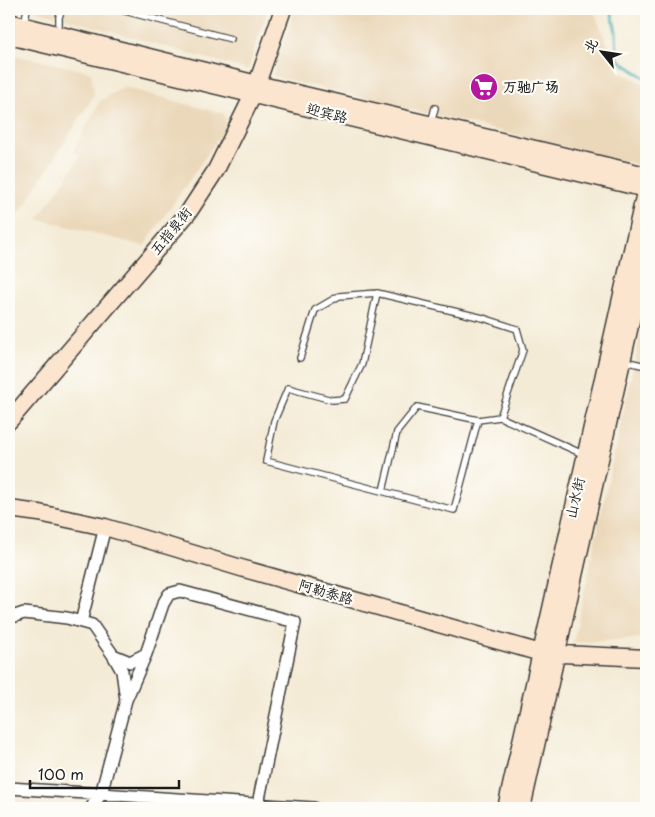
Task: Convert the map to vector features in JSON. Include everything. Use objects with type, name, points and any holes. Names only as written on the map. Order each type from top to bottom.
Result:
[{"type":"main road","name":"五指泉街","points":[[9,422],[188,213],[216,170],[255,90],[283,9]]},
{"type":"main road","name":"迎宾路","points":[[15,31],[646,189]]},
{"type":"main road","name":"迎宾路","points":[[255,90],[431,125],[646,175]]},
{"type":"main road","name":"山水街","points":[[506,808],[549,653],[615,360],[646,189]]},
{"type":"main road","name":"山水街","points":[[522,808],[585,455],[646,254]]},
{"type":"main road","name":"阿勒泰路","points":[[9,509],[39,513],[105,527],[250,571],[549,653],[646,658]]},
{"type":"street","points":[[81,622],[105,527]]},
{"type":"street","points":[[92,808],[101,794],[126,700],[146,654],[163,604],[168,594],[180,591],[295,622],[258,804]]},
{"type":"street","points":[[9,618],[24,613],[66,618],[92,625],[122,671],[126,700]]},
{"type":"street","points":[[113,655],[130,662],[146,654]]},
{"type":"street","points":[[9,788],[314,808]]},
{"type":"lane","points":[[15,31],[27,9]]},
{"type":"lane","points":[[58,41],[59,17],[62,9]]},
{"type":"lane","points":[[117,9],[231,39]]},
{"type":"lane","points":[[431,125],[435,108]]},
{"type":"lane","points":[[377,293],[362,364],[345,399],[332,400],[288,388],[274,421],[266,461],[454,510],[478,420]]},
{"type":"lane","points":[[300,358],[315,310],[338,296],[377,293],[483,318],[517,329],[523,350],[500,417]]},
{"type":"lane","points":[[615,360],[646,366]]},
{"type":"lane","points":[[383,491],[397,432],[417,406],[478,420],[500,417],[585,455]]},
{"type":"shaded area","points":[[32,9],[268,9],[248,70]]},
{"type":"shaded area","name":"万驰广场","points":[[295,9],[593,9],[618,70],[646,85],[646,129],[639,165],[272,76]]},
{"type":"shaded area","points":[[9,54],[91,72],[94,95],[20,213],[9,211]]},
{"type":"shaded area","points":[[123,87],[224,114],[226,127],[144,246],[38,219],[81,156],[73,151],[100,101]]},
{"type":"shaded area","points":[[646,309],[646,638],[573,643],[634,363]]},
{"type":"waterway","points":[[611,9],[616,32],[617,58],[646,78]]},
{"type":"place","name":"万驰广场","points":[[484,87]]}]
